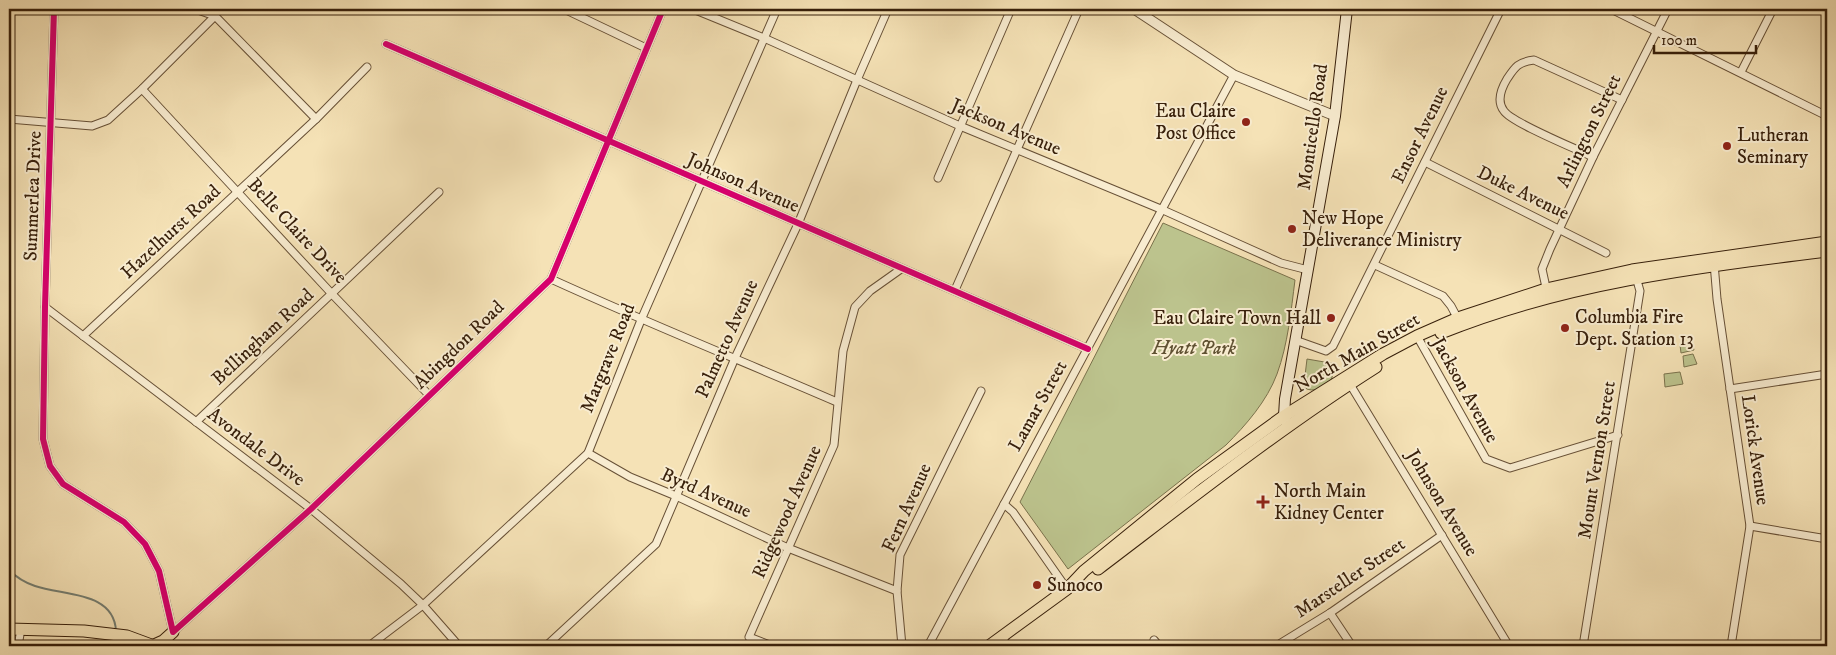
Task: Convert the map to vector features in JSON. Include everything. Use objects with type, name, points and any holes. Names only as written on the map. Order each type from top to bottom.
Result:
[{"type":"main road","name":"Monticello Road","points":[[1288,428],[1284,416],[1285,399],[1335,116],[1346,10]]},
{"type":"main road","name":"North Main Street","points":[[1071,586],[1084,571],[1197,479],[1284,416],[1418,339],[1460,321],[1547,293],[1634,274],[1827,242]]},
{"type":"main road","name":"North Main Street","points":[[1714,261],[1827,251]]},
{"type":"main road","name":"North Main Street","points":[[989,646],[1071,586],[1098,570],[1204,488],[1288,428],[1348,380]]},
{"type":"main road","points":[[15,629],[84,630],[116,635],[153,646],[163,641],[173,632]]},
{"type":"main road","points":[[173,632],[175,646]]},
{"type":"street","name":"Summerlea Drive","points":[[54,9],[43,439],[50,466],[63,484],[124,522],[145,544],[159,571],[173,632]]},
{"type":"street","points":[[194,9],[215,16],[316,119]]},
{"type":"street","points":[[564,9],[646,48]]},
{"type":"street","name":"Abingdon Road","points":[[173,632],[311,509],[551,279],[646,48],[664,9]]},
{"type":"street","name":"Jackson Avenue","points":[[693,9],[764,38],[960,126],[1163,210],[1281,263],[1308,270]]},
{"type":"street","name":"Margrave Road","points":[[369,646],[423,605],[588,453],[641,320],[776,9]]},
{"type":"street","name":"Palmetto Avenue","points":[[546,646],[656,544],[735,358],[798,224],[888,9]]},
{"type":"street","points":[[938,178],[1010,9]]},
{"type":"street","points":[[955,290],[1079,9]]},
{"type":"street","points":[[1134,9],[1234,75],[1335,116]]},
{"type":"street","name":"Ensor Avenue","points":[[1295,340],[1326,350],[1333,346],[1501,9]]},
{"type":"street","points":[[1611,9],[1827,116]]},
{"type":"street","name":"Arlington Street","points":[[1547,293],[1542,269],[1559,229],[1668,9]]},
{"type":"street","points":[[1741,72],[1773,9]]},
{"type":"street","points":[[9,119],[92,126],[108,120],[215,16]]},
{"type":"street","name":"Johnson Avenue","points":[[386,44],[1088,349]]},
{"type":"street","points":[[1593,157],[1518,122],[1504,112],[1499,97],[1502,87],[1514,68],[1523,62],[1534,60],[1622,100]]},
{"type":"street","name":"Hazelhurst Road","points":[[83,336],[316,119],[367,67]]},
{"type":"street","name":"Lamar Street","points":[[928,646],[1234,75]]},
{"type":"street","name":"Belle Claire Drive","points":[[142,89],[332,294],[429,395]]},
{"type":"street","name":"Duke Avenue","points":[[1425,162],[1606,253]]},
{"type":"street","name":"Bellingham Road","points":[[196,422],[439,192]]},
{"type":"street","name":"Lorick Avenue","points":[[1714,261],[1750,526],[1731,646]]},
{"type":"street","name":"Jackson Avenue","points":[[1375,265],[1443,296],[1460,321]]},
{"type":"street","name":"Ridgewood Avenue","points":[[772,646],[749,637],[834,445],[843,351],[855,307],[870,291],[901,269]]},
{"type":"street","name":"Mount Vernon Street","points":[[1584,646],[1640,292],[1634,274]]},
{"type":"street","points":[[551,279],[641,320],[837,402]]},
{"type":"street","name":"Avondale Drive","points":[[45,307],[311,509],[401,584],[423,605],[459,646]]},
{"type":"street","name":"Jackson Avenue","points":[[1418,339],[1486,459],[1510,468],[1618,435]]},
{"type":"street","points":[[1730,389],[1827,374]]},
{"type":"street","name":"Johnson Avenue","points":[[1348,380],[1509,646]]},
{"type":"street","name":"Fern Avenue","points":[[902,646],[898,591],[900,554],[981,391]]},
{"type":"street","name":"Byrd Avenue","points":[[588,453],[630,477],[676,496],[788,548],[898,591]]},
{"type":"street","points":[[1004,504],[1013,512],[1071,586]]},
{"type":"street","points":[[1750,526],[1827,539]]},
{"type":"street","name":"Marsteller Street","points":[[1276,646],[1330,613],[1442,535]]},
{"type":"street","points":[[1330,613],[1352,646]]},
{"type":"street","points":[[15,629],[18,646]]},
{"type":"street","points":[[1000,638],[1010,646]]},
{"type":"street","points":[[1154,640],[1160,646]]},
{"type":"green space","name":"Hyatt Park","points":[[1163,223],[1295,280],[1289,327],[1281,363],[1273,384],[1262,403],[1226,445],[1068,569],[1020,502]]},
{"type":"green space","points":[[1692,343],[1694,350],[1681,353],[1680,345]]},
{"type":"green space","points":[[1693,354],[1697,364],[1684,367],[1683,356]]},
{"type":"green space","points":[[1307,359],[1336,364],[1331,380],[1315,390],[1305,388]]},
{"type":"green space","points":[[1680,372],[1683,384],[1665,387],[1664,374]]},
{"type":"waterway","points":[[9,570],[21,580],[35,586],[86,597],[97,602],[107,608],[113,618],[116,631]]},
{"type":"waterway","points":[[117,638],[117,646]]},
{"type":"cycle path","points":[[54,9],[43,439],[50,466],[63,484],[124,522],[145,544],[159,571],[173,632],[311,509],[551,279],[663,9]]},
{"type":"cycle path","points":[[386,44],[1088,349]]},
{"type":"place","name":"Eau Claire Post Office","points":[[1246,122]]},
{"type":"place","name":"Lutheran Seminary","points":[[1727,146]]},
{"type":"place","name":"New Hope Deliverance Ministry","points":[[1292,229]]},
{"type":"place","name":"Eau Claire Town Hall","points":[[1331,318]]},
{"type":"place","name":"Columbia Fire Dept. Station 13","points":[[1565,328]]},
{"type":"place","name":"North Main Kidney Center","points":[[1263,502]]},
{"type":"place","name":"Sunoco","points":[[1037,585]]}]
